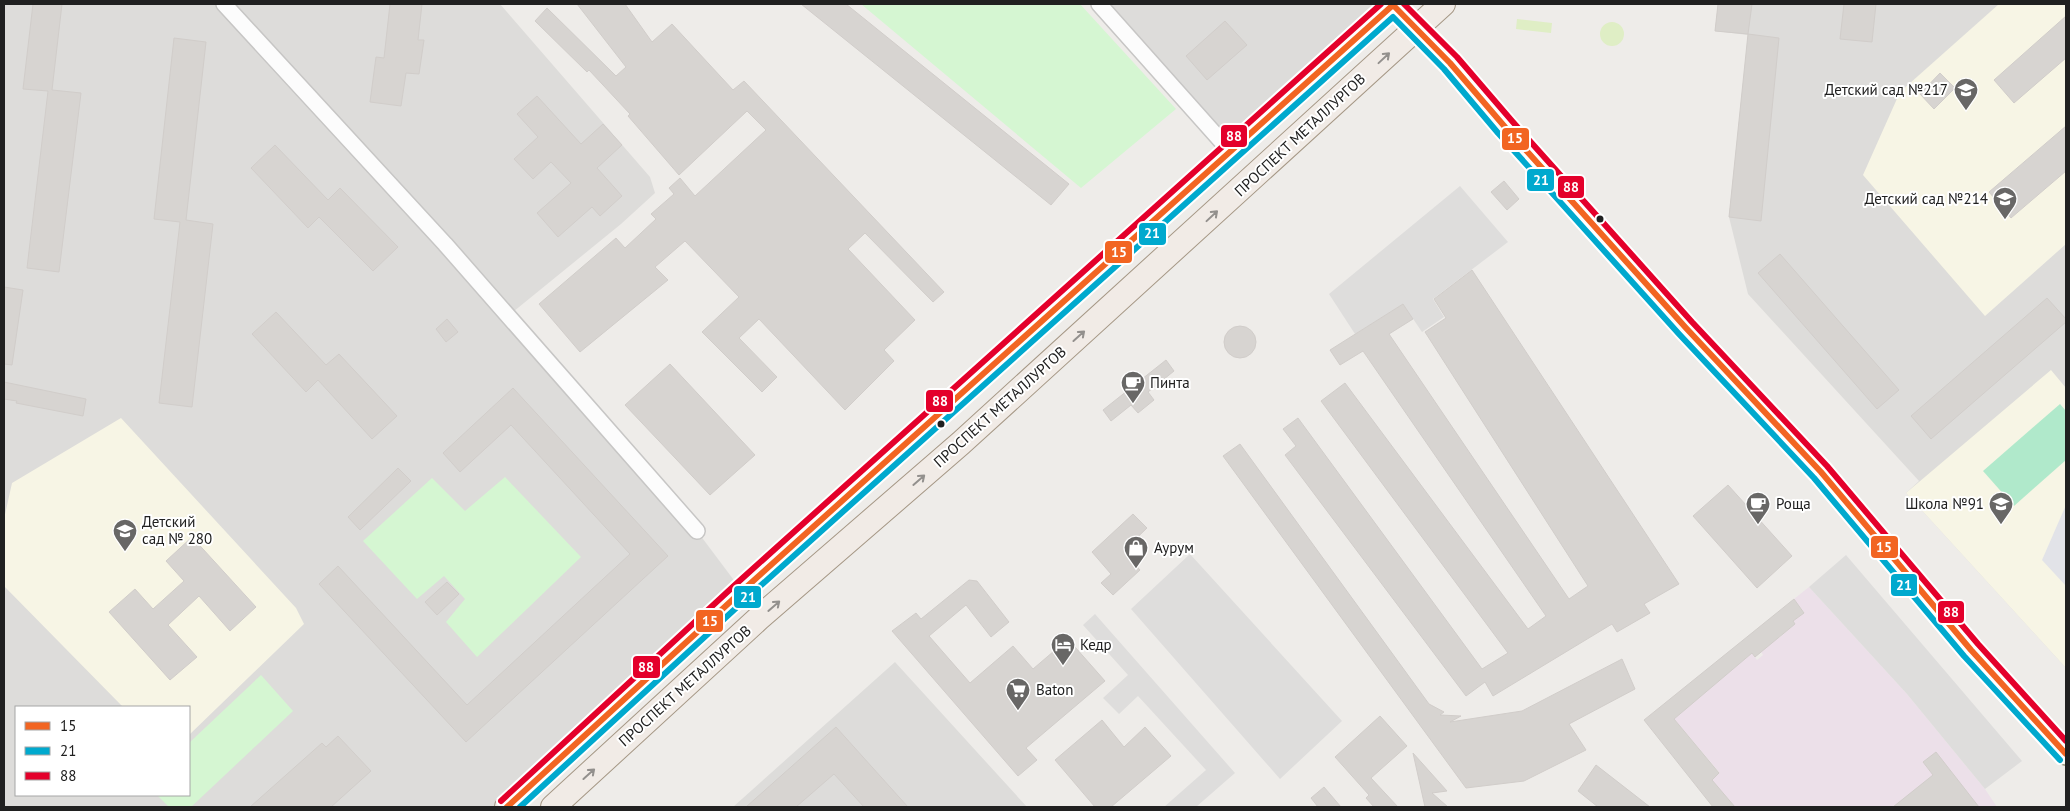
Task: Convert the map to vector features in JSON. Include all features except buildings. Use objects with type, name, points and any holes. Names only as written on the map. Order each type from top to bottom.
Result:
[{"type":"main road","name":"ПРОСПЕКТ МЕТАЛЛУРГОВ","points":[[506,807],[742,591],[1393,4]]},
{"type":"main road","points":[[1393,4],[1415,29],[1450,62],[1505,127],[1686,328],[1821,472],[1972,650],[2066,754]]},
{"type":"main road","name":"ПРОСПЕКТ МЕТАЛЛУРГОВ","points":[[553,807],[766,612],[961,443],[1444,4]]},
{"type":"street","points":[[224,4],[445,244],[696,532]]},
{"type":"street","points":[[1099,4],[1230,151]]},
{"type":"shaded area","points":[[4,4],[500,4],[650,177],[655,193],[621,224],[508,316],[697,531],[742,591],[507,807],[4,807]]},
{"type":"shaded area","points":[[1099,4],[1394,4],[1230,151]]},
{"type":"shaded area","points":[[1718,4],[2066,4],[2066,668],[1906,493],[1919,481],[1748,294],[1729,217],[1748,35],[1715,31]]},
{"type":"shaded area","name":"Детский сад №217","points":[[1999,4],[2066,4],[2066,244],[1985,316],[1863,175],[1900,92]]},
{"type":"shaded area","points":[[1460,186],[1508,242],[1433,299],[1444,317],[1422,332],[1403,304],[1355,334],[1329,294]]},
{"type":"shaded area","name":"Школа №91","points":[[2051,370],[2066,388],[2066,668],[1906,493]]},
{"type":"shaded area","name":"Детский сад № 280","points":[[121,418],[296,608],[304,624],[190,734],[190,706],[122,706],[4,586],[4,519],[12,483]]},
{"type":"shaded area","points":[[2066,505],[2066,586],[2042,560]]},
{"type":"shaded area","points":[[1190,554],[1342,721],[1280,779],[1131,609]]},
{"type":"shaded area","points":[[1846,555],[2022,761],[1985,789],[1907,694],[1809,587]]},
{"type":"shaded area","points":[[1809,587],[1907,694],[1985,789],[1997,807],[1735,807],[1712,780],[1719,772],[1674,719],[1752,653],[1757,660],[1763,655],[1759,648],[1780,637],[1795,624],[1793,621],[1804,612],[1794,599]]},
{"type":"shaded area","points":[[1095,614],[1235,773],[1196,807],[1164,807],[1206,770],[1138,696],[1119,714],[1103,698],[1128,675],[1083,625]]},
{"type":"shaded area","points":[[895,662],[1027,807],[733,807]]},
{"type":"green space","points":[[861,4],[1080,4],[1176,109],[1081,188]]},
{"type":"green space","points":[[1517,19],[1552,23],[1551,33],[1516,29]]},
{"type":"green space","points":[[1612,22],[1620,26],[1624,34],[1620,42],[1612,46],[1604,42],[1600,34],[1604,26]]},
{"type":"green space","points":[[2060,404],[2066,411],[2066,460],[2014,506],[1983,471]]},
{"type":"green space","points":[[505,477],[581,557],[477,657],[446,622],[465,599],[444,576],[417,599],[363,541],[432,478],[465,511]]},
{"type":"green space","points":[[261,675],[293,711],[191,807],[169,807],[158,796],[190,796],[190,742]]},
{"type":"transit line","name":"88","points":[[501,801],[736,584],[1381,4]]},
{"type":"transit line","name":"88","points":[[1404,4],[1457,57],[1692,322],[1827,466],[1978,644],[2066,741]]},
{"type":"transit line","name":"15","points":[[507,807],[742,591],[1393,5],[1450,63],[1686,328],[1821,472],[1971,650],[2066,754]]},
{"type":"transit line","name":"21","points":[[520,807],[748,597],[1393,17],[1444,69],[1498,133],[1679,334],[1814,478],[1964,656],[2060,760]]},
{"type":"place","name":"Детский сад №217","points":[[1966,111]]},
{"type":"place","name":"Детский сад №214","points":[[2005,220]]},
{"type":"place","name":"Пинта","points":[[1133,404]]},
{"type":"place","name":"Роща","points":[[1758,525]]},
{"type":"place","name":"Школа №91","points":[[2001,525]]},
{"type":"place","name":"Детский сад № 280","points":[[125,552]]},
{"type":"place","name":"Аурум","points":[[1136,569]]},
{"type":"place","name":"Кедр","points":[[1063,666]]},
{"type":"place","name":"Baton","points":[[1018,711]]}]
